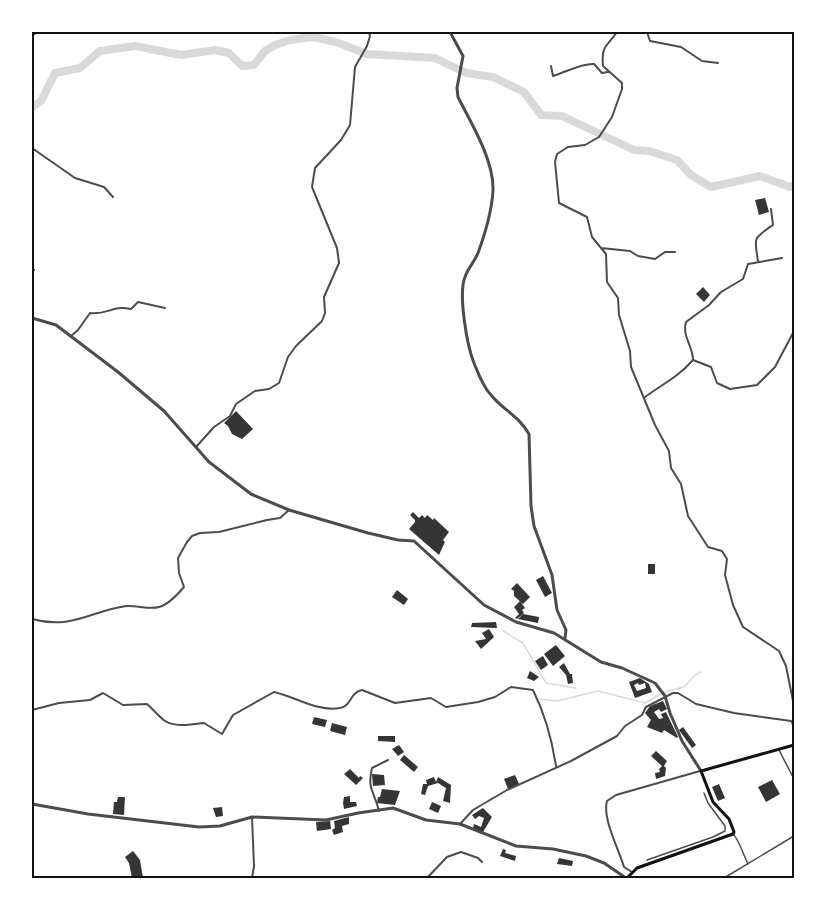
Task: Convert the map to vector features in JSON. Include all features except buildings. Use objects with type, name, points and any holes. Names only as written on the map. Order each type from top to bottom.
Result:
[{"type":"main road","points":[[32,34],[37,32]]},
{"type":"main road","points":[[627,879],[637,868],[733,834],[729,819],[713,802],[701,771],[795,745]]},
{"type":"street","points":[[196,447],[214,427],[230,416],[236,404],[255,392],[269,389],[279,383],[288,357],[322,321],[326,313],[324,297],[339,263],[337,248],[312,187],[315,168],[341,140],[350,125],[355,67],[367,46],[369,32]]},
{"type":"street","points":[[450,32],[463,56],[457,88],[458,97],[482,142],[493,189],[481,244],[465,278],[465,324],[473,362],[484,384],[491,396],[513,413],[529,434],[531,506],[534,526],[552,575],[557,610],[566,630],[565,638]]},
{"type":"street","points":[[617,32],[604,46],[602,55],[603,66],[619,78],[622,89],[612,117],[599,137],[585,145],[568,147],[557,154],[555,162],[559,203],[586,217],[592,237],[606,254],[607,282],[618,298],[619,315],[630,351],[631,367],[655,425],[669,451],[671,468],[681,484],[688,516],[708,547],[722,551],[727,559],[724,575],[733,605],[743,627],[779,651],[786,666],[795,706]]},
{"type":"street","points":[[631,32],[638,32]]},
{"type":"street","points":[[647,32],[650,41],[681,47],[702,61],[718,63]]},
{"type":"street","points":[[551,66],[553,76],[586,63],[594,64],[602,73],[608,72]]},
{"type":"street","points":[[32,148],[75,178],[104,187],[113,197]]},
{"type":"street","points":[[758,261],[755,241],[774,225],[771,209]]},
{"type":"street","points":[[601,248],[630,250],[638,256],[655,259],[665,252],[675,252]]},
{"type":"street","points":[[693,360],[684,334],[686,322],[709,305],[721,292],[743,279],[748,264],[782,258]]},
{"type":"street","points":[[71,336],[90,313],[101,315],[119,307],[131,309],[138,302],[165,308]]},
{"type":"street","points":[[32,318],[56,325],[118,372],[164,411],[209,462],[251,494],[289,510],[388,537],[414,541],[484,605],[516,622],[565,638],[602,662],[655,683],[664,694],[682,741],[701,771],[616,795],[607,801],[605,807],[607,816],[624,867],[632,872]]},
{"type":"street","points":[[693,360],[711,367],[717,383],[730,389],[757,385],[775,368],[795,331]]},
{"type":"street","points":[[645,397],[659,386],[669,382],[693,360]]},
{"type":"street","points":[[32,619],[55,624],[74,622],[129,606],[159,608],[184,587],[179,573],[178,558],[192,536],[279,518],[289,510]]},
{"type":"street","points":[[32,710],[59,703],[90,700],[103,693],[123,705],[147,704],[165,721],[192,725],[204,723],[222,734],[233,715],[271,692],[324,708],[346,706],[353,694],[362,690],[395,703],[431,698],[446,707],[478,702],[495,697],[511,687],[520,687],[533,690],[539,703],[551,738],[556,766]]},
{"type":"street","points":[[460,824],[473,810],[507,790],[571,761],[617,736],[625,726],[642,715],[646,707],[664,694],[678,693],[696,704],[734,713],[791,721],[795,726]]},
{"type":"street","points":[[779,749],[795,779]]},
{"type":"street","points":[[379,811],[369,786],[370,775],[372,768],[388,760]]},
{"type":"street","points":[[648,860],[725,831],[704,793]]},
{"type":"street","points":[[32,804],[88,814],[199,827],[220,826],[252,817],[326,820],[393,808],[426,820],[460,824],[516,846],[553,849],[586,856],[604,863],[627,879]]},
{"type":"street","points":[[252,817],[254,866],[252,879]]},
{"type":"street","points":[[733,834],[737,837],[741,851],[749,864]]},
{"type":"street","points":[[724,879],[795,836]]},
{"type":"street","points":[[427,879],[447,857],[461,852],[478,858],[482,862]]},
{"type":"waterway","points":[[32,107],[41,101],[55,73],[80,68],[100,51],[135,46],[181,55],[215,50],[229,53],[242,66],[254,65],[265,51],[275,45],[290,40],[313,37],[336,42],[367,54],[435,58],[466,73],[493,77],[524,92],[541,115],[562,116],[634,150],[649,151],[677,160],[691,175],[711,187],[760,176],[790,187],[794,185]]},
{"type":"waterway","points":[[503,631],[523,643],[546,683],[576,688]]},
{"type":"waterway","points":[[540,699],[557,701],[598,691],[645,703],[664,692],[684,687],[701,672]]}]
